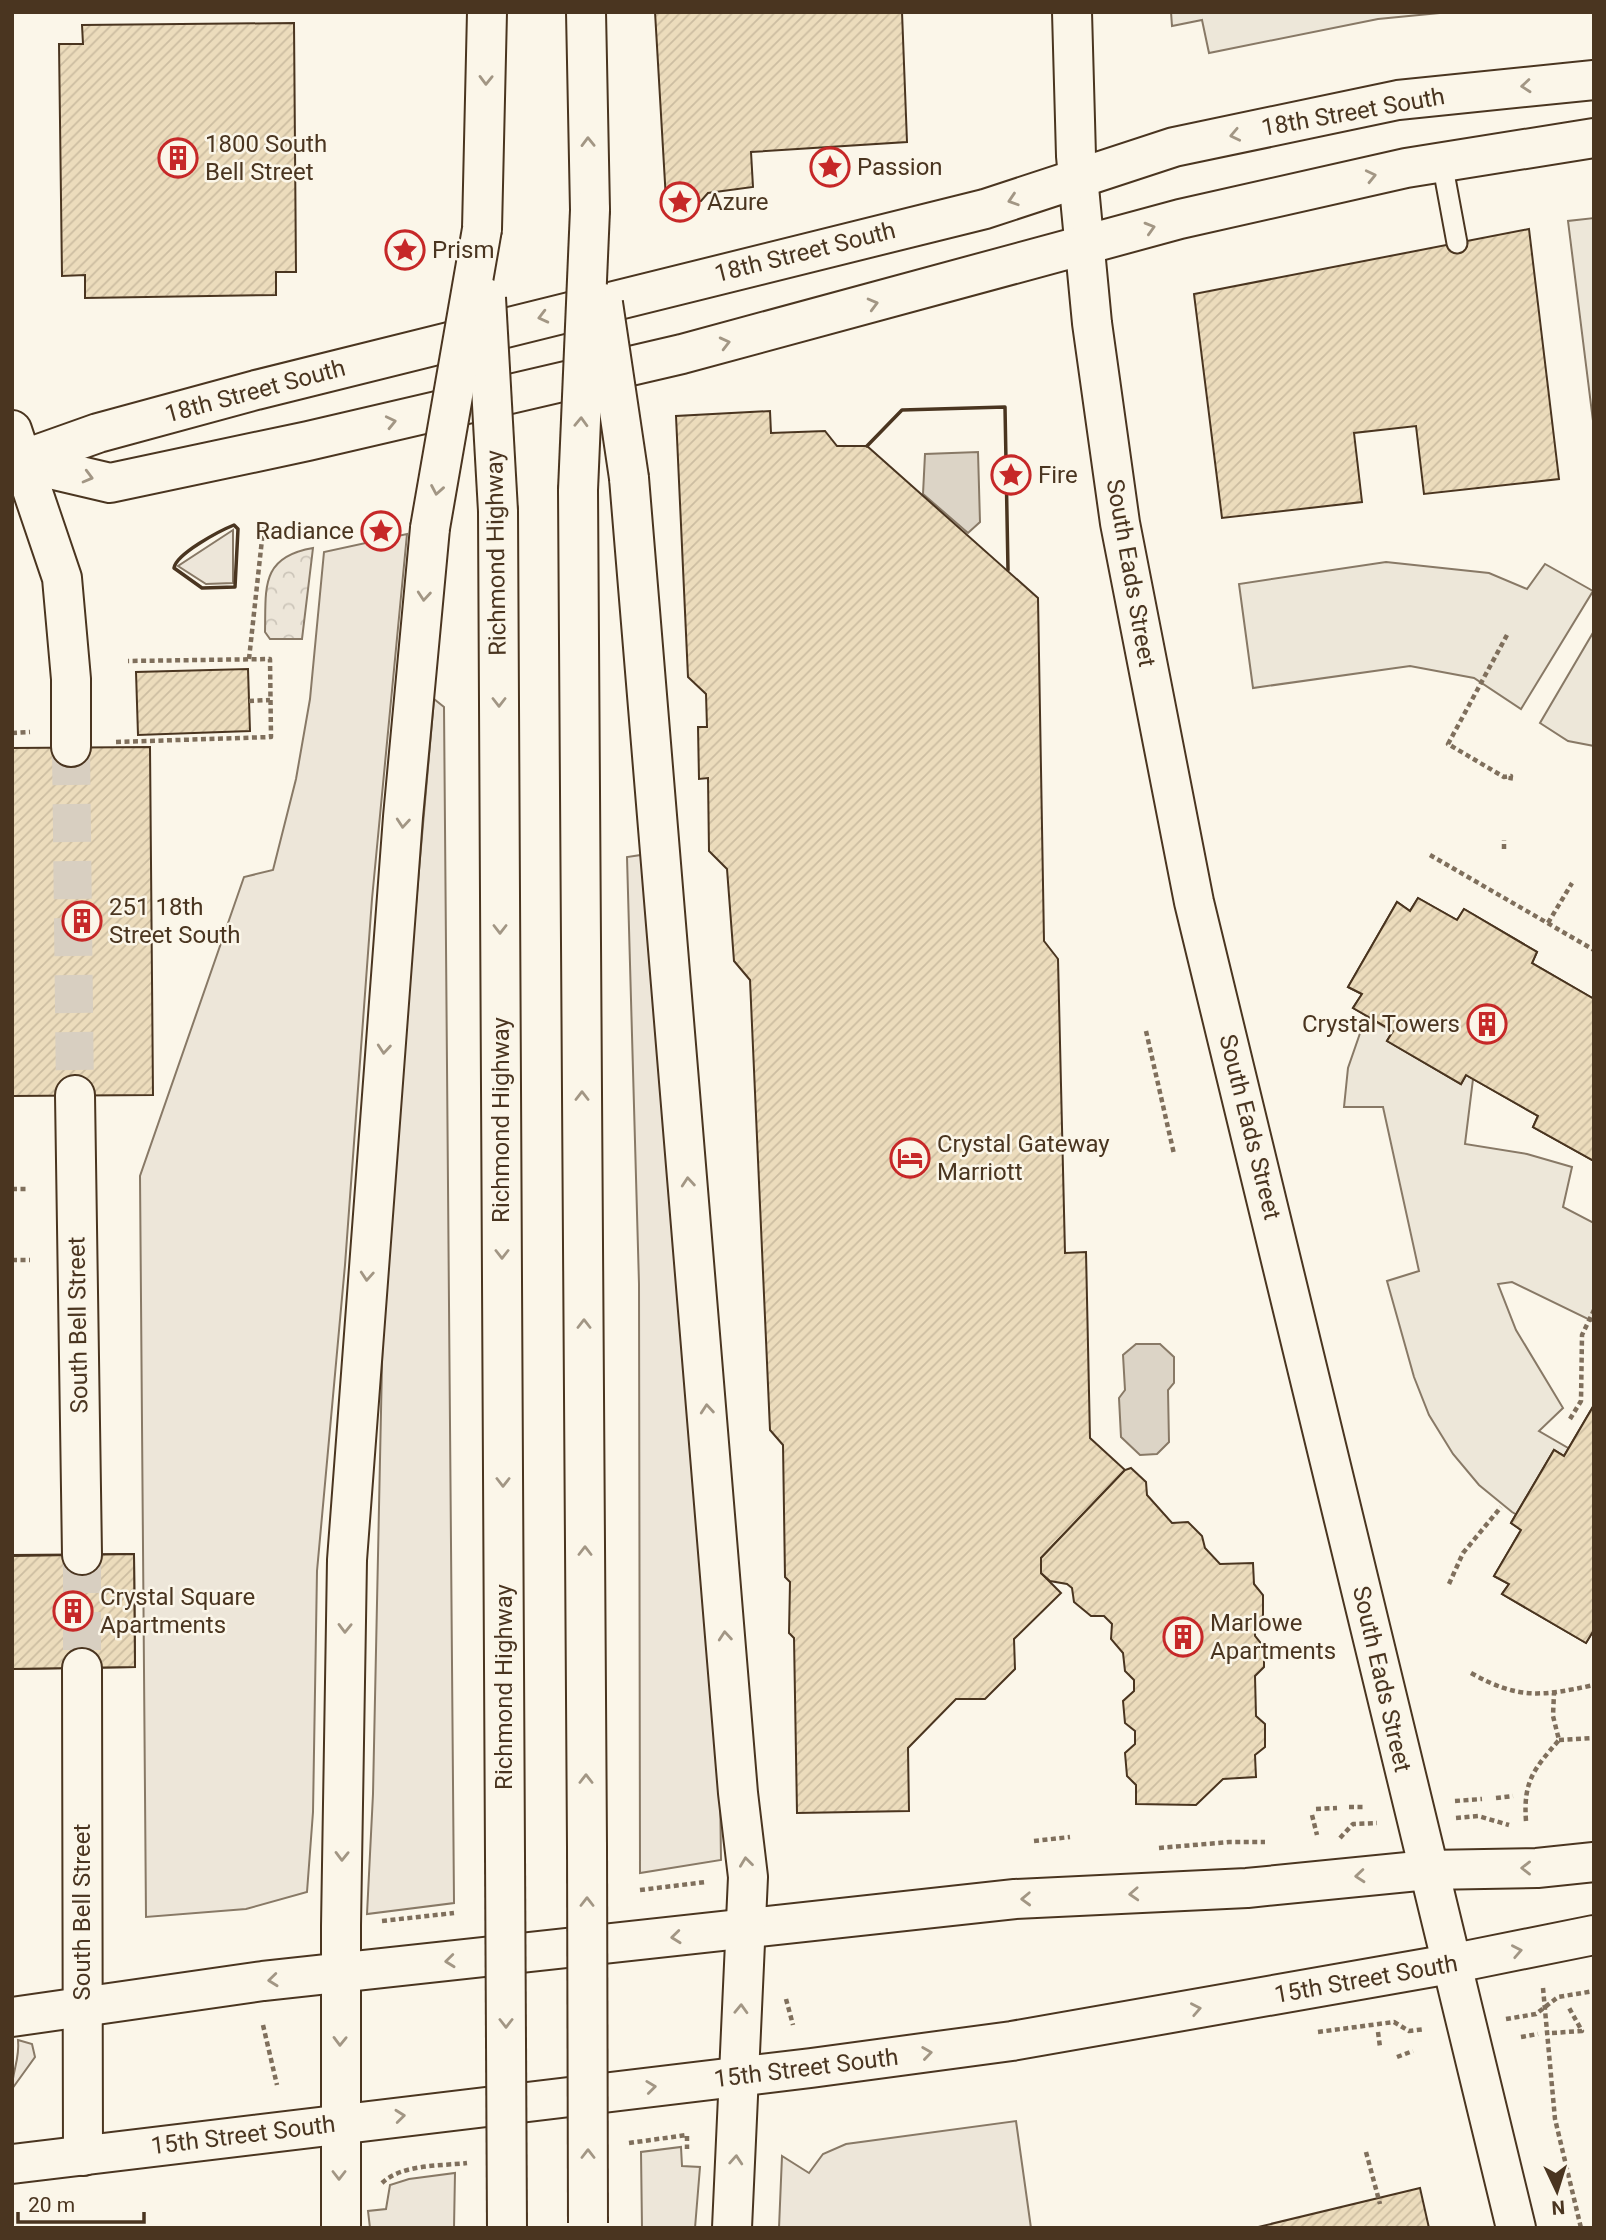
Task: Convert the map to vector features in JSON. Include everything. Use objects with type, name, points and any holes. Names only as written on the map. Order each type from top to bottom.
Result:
[{"type":"main road","name":"Richmond Highway","points":[[487,12],[482,229],[498,511],[507,2228]]},
{"type":"main road","points":[[586,12],[590,210],[579,490],[588,2225]]},
{"type":"main road","name":"South Eads Street","points":[[1072,12],[1078,179],[1084,247],[1121,523],[1194,902],[1275,1224],[1450,1964],[1516,2228]]},
{"type":"main road","name":"18th Street South","points":[[16,450],[98,433],[256,390],[985,209],[1174,147],[1398,100],[1594,80]]},
{"type":"main road","points":[[16,450],[110,483],[308,441],[682,354],[1193,216],[1441,162],[1594,138]]},
{"type":"main road","points":[[590,210],[629,478],[738,1793],[748,1877],[732,2228]]},
{"type":"main road","points":[[341,2228],[339,2123],[347,1560],[401,845],[430,528],[482,229]]},
{"type":"main road","points":[[16,450],[62,578],[71,679],[71,747]]},
{"type":"main road","name":"South Bell Street","points":[[75,1095],[82,1555]]},
{"type":"main road","name":"South Bell Street","points":[[82,1668],[83,2156]]},
{"type":"main road","points":[[12,2017],[341,1973],[1014,1899],[1247,1888],[1428,1870],[1517,1868],[1594,1862]]},
{"type":"main road","name":"15th Street South","points":[[12,2164],[738,2077],[1012,2041],[1450,1964],[1594,1935]]},
{"type":"lane","points":[[1441,162],[1457,243]]},
{"type":"path","points":[[249,659],[264,521]]},
{"type":"path","points":[[1507,635],[1448,744],[1504,777],[1511,776],[1510,783]]},
{"type":"path","points":[[116,742],[271,737],[270,659],[128,661]]},
{"type":"path","points":[[248,701],[270,700]]},
{"type":"path","points":[[12,733],[30,732]]},
{"type":"path","points":[[1504,840],[1504,849]]},
{"type":"path","points":[[1430,855],[1594,950]]},
{"type":"path","points":[[1548,923],[1572,883]]},
{"type":"path","points":[[1146,1031],[1174,1154]]},
{"type":"path","points":[[12,1189],[28,1189]]},
{"type":"path","points":[[12,1260],[30,1260]]},
{"type":"path","points":[[1570,1419],[1581,1401],[1582,1335],[1594,1310]]},
{"type":"path","points":[[1449,1584],[1463,1553],[1500,1507]]},
{"type":"path","points":[[1471,1673],[1518,1694],[1554,1693],[1594,1685]]},
{"type":"path","points":[[1554,1693],[1553,1716],[1559,1740]]},
{"type":"path","points":[[1526,1821],[1524,1796],[1534,1769],[1559,1740],[1594,1738]]},
{"type":"path","points":[[1496,1798],[1513,1796]]},
{"type":"path","points":[[1454,1801],[1482,1799]]},
{"type":"path","points":[[1349,1807],[1363,1807]]},
{"type":"path","points":[[1316,1809],[1337,1808]]},
{"type":"path","points":[[1312,1815],[1317,1835]]},
{"type":"path","points":[[1511,1826],[1517,1868]]},
{"type":"path","points":[[1034,1841],[1070,1836]]},
{"type":"path","points":[[640,1890],[710,1881]]},
{"type":"path","points":[[379,1922],[454,1913]]},
{"type":"path","points":[[1535,1947],[1547,2006],[1546,2028],[1555,2119],[1581,2228]]},
{"type":"path","points":[[785,1995],[793,2025]]},
{"type":"path","points":[[1552,2033],[1582,2031],[1568,2006]]},
{"type":"path","points":[[263,2025],[277,2085]]},
{"type":"path","points":[[1378,2032],[1380,2047]]},
{"type":"path","points":[[1521,2037],[1538,2034]]},
{"type":"path","points":[[1397,2057],[1412,2051]]},
{"type":"path","points":[[641,2141],[687,2135],[687,2149]]},
{"type":"path","points":[[1366,2152],[1380,2204]]},
{"type":"path","points":[[378,2193],[383,2182],[393,2174],[454,2164]]},
{"type":"green space","points":[[233,530],[233,583],[206,584],[178,566]]},
{"type":"green space","points":[[407,534],[372,899],[345,1265],[317,1571],[313,1812],[307,1892],[246,1909],[146,1917],[140,1176],[244,877],[273,870],[296,779],[310,699],[324,552]]},
{"type":"green space","points":[[313,548],[302,639],[270,639],[265,632],[265,602],[270,577],[283,559]]},
{"type":"green space","points":[[434,699],[444,707],[454,1903],[367,1914],[373,1794],[384,1269]]},
{"type":"green space","points":[[641,855],[720,1787],[721,1860],[640,1873],[639,1284],[627,857]]},
{"type":"green space","points":[[18,2040],[32,2044],[35,2057],[12,2089],[18,2053]]},
{"type":"green space","points":[[1016,2121],[1031,2228],[779,2228],[782,2156],[809,2173],[823,2154],[846,2144]]},
{"type":"green space","points":[[681,2147],[682,2166],[700,2167],[695,2228],[642,2228],[641,2152]]},
{"type":"green space","points":[[455,2173],[454,2228],[370,2228],[368,2211],[386,2209],[390,2185],[409,2179]]},
{"type":"shaded area","points":[[1171,12],[1450,12],[1378,19],[1209,53],[1202,20],[1172,26]]},
{"type":"shaded area","points":[[1594,218],[1594,429],[1568,221]]},
{"type":"shaded area","points":[[978,452],[980,522],[968,533],[923,494],[925,454]]},
{"type":"shaded area","points":[[1386,562],[1489,573],[1527,589],[1545,564],[1593,591],[1521,709],[1474,678],[1410,666],[1253,688],[1239,584]]},
{"type":"shaded area","points":[[1594,631],[1594,746],[1568,741],[1540,723]]},
{"type":"shaded area","points":[[1366,1016],[1473,1079],[1465,1144],[1527,1154],[1572,1167],[1563,1207],[1594,1223],[1594,1322],[1512,1282],[1498,1284],[1516,1330],[1563,1408],[1539,1431],[1594,1463],[1594,1560],[1512,1512],[1479,1485],[1453,1454],[1429,1415],[1414,1377],[1387,1281],[1419,1271],[1383,1107],[1344,1107],[1348,1068]]},
{"type":"shaded area","points":[[1136,1344],[1160,1344],[1174,1357],[1174,1383],[1168,1390],[1169,1442],[1157,1454],[1140,1455],[1121,1437],[1119,1398],[1125,1390],[1123,1355]]},
{"type":"building","points":[[655,12],[902,12],[907,142],[751,152],[753,187],[708,193],[701,201],[666,200]]},
{"type":"building","name":"1800 South Bell Street","points":[[294,23],[296,272],[276,272],[276,295],[85,298],[85,275],[62,276],[59,44],[83,44],[82,25]]},
{"type":"building","points":[[1529,229],[1559,479],[1424,494],[1416,426],[1354,433],[1362,502],[1222,518],[1194,294]]},
{"type":"building","name":"Crystal Gateway Marriott","points":[[770,411],[771,433],[825,431],[837,446],[867,446],[1038,598],[1044,941],[1058,959],[1065,1253],[1086,1252],[1090,1438],[1125,1470],[1041,1558],[1041,1573],[1061,1593],[1014,1639],[1015,1669],[985,1699],[956,1699],[908,1748],[909,1811],[797,1813],[794,1638],[789,1633],[790,1582],[785,1577],[783,1445],[770,1430],[750,980],[734,961],[727,869],[709,851],[708,778],[699,779],[698,727],[707,727],[706,694],[688,677],[676,416]]},
{"type":"building","points":[[248,669],[250,731],[138,735],[136,672]]},
{"type":"building","name":"251 18th Street South","points":[[150,747],[153,1095],[12,1096],[12,748]]},
{"type":"building","name":"Crystal Towers","points":[[1418,898],[1457,920],[1464,909],[1537,952],[1532,963],[1594,999],[1594,1161],[1533,1127],[1538,1116],[1466,1075],[1461,1084],[1387,1041],[1393,1031],[1353,1008],[1362,994],[1348,987],[1397,902],[1410,911]]},
{"type":"building","name":"Crystal Towers","points":[[1418,898],[1457,920],[1464,909],[1537,952],[1532,963],[1594,999],[1594,1161],[1533,1127],[1538,1116],[1466,1075],[1461,1084],[1387,1041],[1393,1031],[1353,1008],[1362,994],[1348,987],[1397,902],[1410,911]]},
{"type":"building","points":[[1594,1405],[1594,1635],[1592,1633],[1586,1643],[1502,1594],[1509,1584],[1494,1576],[1521,1530],[1511,1523],[1554,1450],[1564,1456]]},
{"type":"building","points":[[1594,1405],[1594,1635],[1592,1633],[1586,1643],[1502,1594],[1509,1584],[1494,1576],[1521,1530],[1511,1523],[1554,1450],[1564,1456]]},
{"type":"building","name":"Marlowe Apartments","points":[[1131,1468],[1146,1482],[1147,1495],[1172,1523],[1188,1522],[1202,1536],[1205,1548],[1220,1564],[1253,1563],[1254,1584],[1263,1595],[1263,1616],[1255,1624],[1255,1636],[1264,1647],[1264,1667],[1255,1676],[1256,1716],[1265,1724],[1265,1747],[1255,1755],[1256,1777],[1223,1779],[1196,1805],[1136,1804],[1136,1785],[1127,1776],[1125,1753],[1135,1744],[1135,1731],[1125,1723],[1123,1701],[1134,1691],[1134,1680],[1125,1671],[1123,1653],[1111,1639],[1112,1624],[1104,1616],[1091,1616],[1074,1602],[1072,1588],[1067,1584],[1050,1581],[1041,1573],[1041,1558],[1125,1470]]},
{"type":"building","name":"Crystal Square Apartments","points":[[134,1554],[135,1667],[12,1669],[12,1555]]},
{"type":"building","name":"Crystal Square Apartments","points":[[134,1554],[135,1667],[12,1669],[12,1556]]},
{"type":"building","points":[[1420,2188],[1429,2228],[1254,2228]]},
{"type":"tunnel","points":[[71,747],[75,1095]]},
{"type":"tunnel","points":[[82,1555],[82,1668]]},
{"type":"wall","points":[[867,446],[902,410],[1005,407],[1008,570]]},
{"type":"wall","points":[[234,525],[238,529],[235,587],[202,588],[174,568],[190,550],[234,525]]},
{"type":"place","name":"1800 South Bell Street","points":[[178,158]]},
{"type":"place","name":"Passion","points":[[830,167]]},
{"type":"place","name":"Azure","points":[[680,202]]},
{"type":"place","name":"Prism","points":[[405,250]]},
{"type":"place","name":"Fire","points":[[1011,475]]},
{"type":"place","name":"Radiance","points":[[381,531]]},
{"type":"place","name":"251 18th Street South","points":[[82,921]]},
{"type":"place","name":"Crystal Towers","points":[[1487,1024]]},
{"type":"place","name":"Crystal Gateway Marriott","points":[[910,1158]]},
{"type":"place","name":"Crystal Square Apartments","points":[[73,1611]]},
{"type":"place","name":"Marlowe Apartments","points":[[1183,1637]]}]
